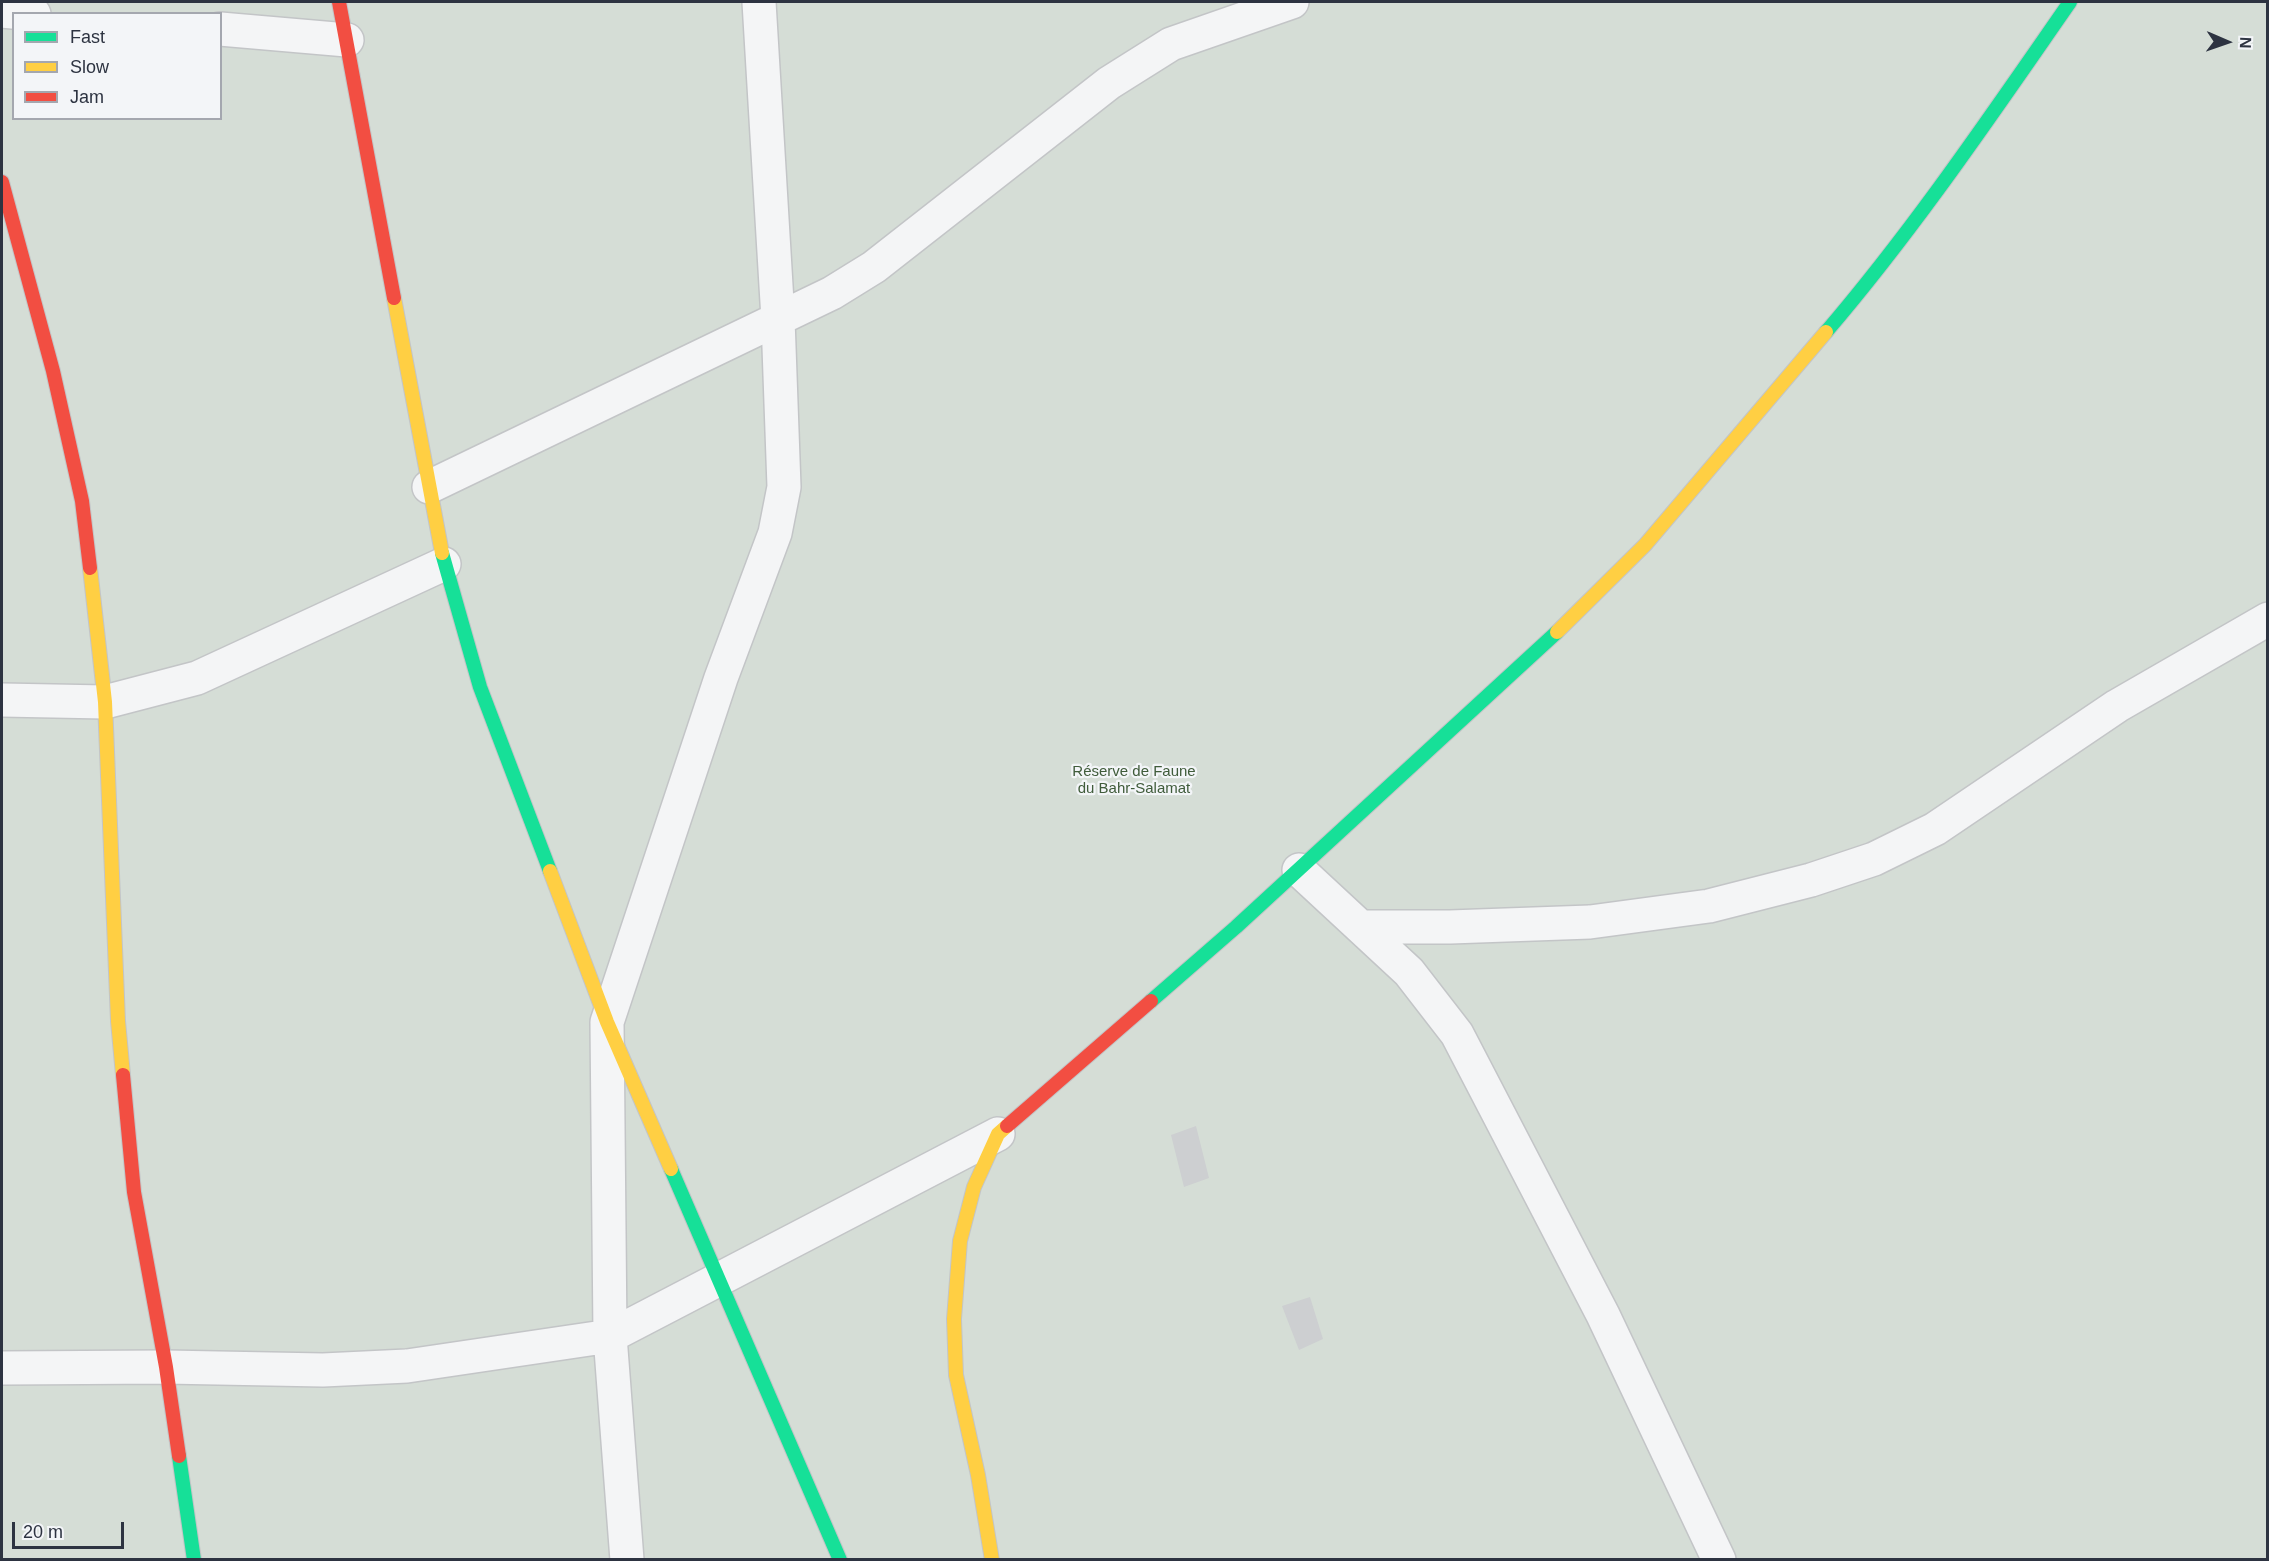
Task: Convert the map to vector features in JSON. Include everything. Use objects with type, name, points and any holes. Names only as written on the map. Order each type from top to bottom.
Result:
[{"type":"street","points":[[339,2],[444,564],[480,687],[607,1022],[840,1560]]},
{"type":"street","points":[[627,1560],[610,1336],[607,1022],[721,678],[775,533],[784,487],[778,319],[759,2]]},
{"type":"street","points":[[429,487],[832,293],[874,267],[1091,96],[1162,49],[1292,2]]},
{"type":"street","points":[[2,1368],[166,1367],[323,1370],[407,1366],[610,1336],[998,1134],[1299,870],[1529,659],[1645,545],[1863,289],[1970,146],[2070,2]]},
{"type":"street","points":[[222,29],[346,40]]},
{"type":"street","points":[[2,182],[53,372],[82,501],[105,702],[118,1021],[134,1192],[166,1367],[194,1560]]},
{"type":"street","points":[[2,700],[105,702],[197,678],[444,564]]},
{"type":"street","points":[[1361,927],[1450,927],[1590,922],[1708,906],[1811,880],[1874,859],[1935,829],[2117,706],[2268,619]]},
{"type":"street","points":[[1299,870],[1410,972],[1457,1034],[1604,1315],[1719,1560]]},
{"type":"street","points":[[992,1560],[978,1475],[956,1375],[954,1319],[960,1242],[974,1187],[998,1134]]},
{"type":"green space","name":"Réserve de Faune du Bahr-Salamat","points":[[2,2],[2267,2],[2267,1559],[2,1559]]},
{"type":"building","points":[[1196,1126],[1209,1178],[1184,1187],[1171,1135]]},
{"type":"building","points":[[1310,1297],[1323,1339],[1299,1350],[1282,1306]]},
{"type":"traffic: fast","points":[[1826,332],[1922,211],[2070,2]]},
{"type":"traffic: fast","points":[[442,553],[480,687],[550,871]]},
{"type":"traffic: fast","points":[[1151,1001],[1236,927],[1557,632]]},
{"type":"traffic: fast","points":[[671,1169],[840,1560]]},
{"type":"traffic: fast","points":[[179,1456],[194,1560]]},
{"type":"traffic: slow","points":[[394,298],[442,553]]},
{"type":"traffic: slow","points":[[1557,632],[1645,545],[1826,332]]},
{"type":"traffic: slow","points":[[90,568],[105,702],[118,1021],[123,1075]]},
{"type":"traffic: slow","points":[[550,871],[607,1022],[671,1169]]},
{"type":"traffic: slow","points":[[992,1560],[978,1475],[956,1375],[954,1319],[960,1241],[974,1187],[998,1134],[1007,1126]]},
{"type":"traffic: jam","points":[[339,2],[394,298]]},
{"type":"traffic: jam","points":[[2,182],[53,371],[82,501],[90,568]]},
{"type":"traffic: jam","points":[[1007,1126],[1151,1001]]},
{"type":"traffic: jam","points":[[123,1075],[134,1192],[166,1367],[179,1456]]}]
